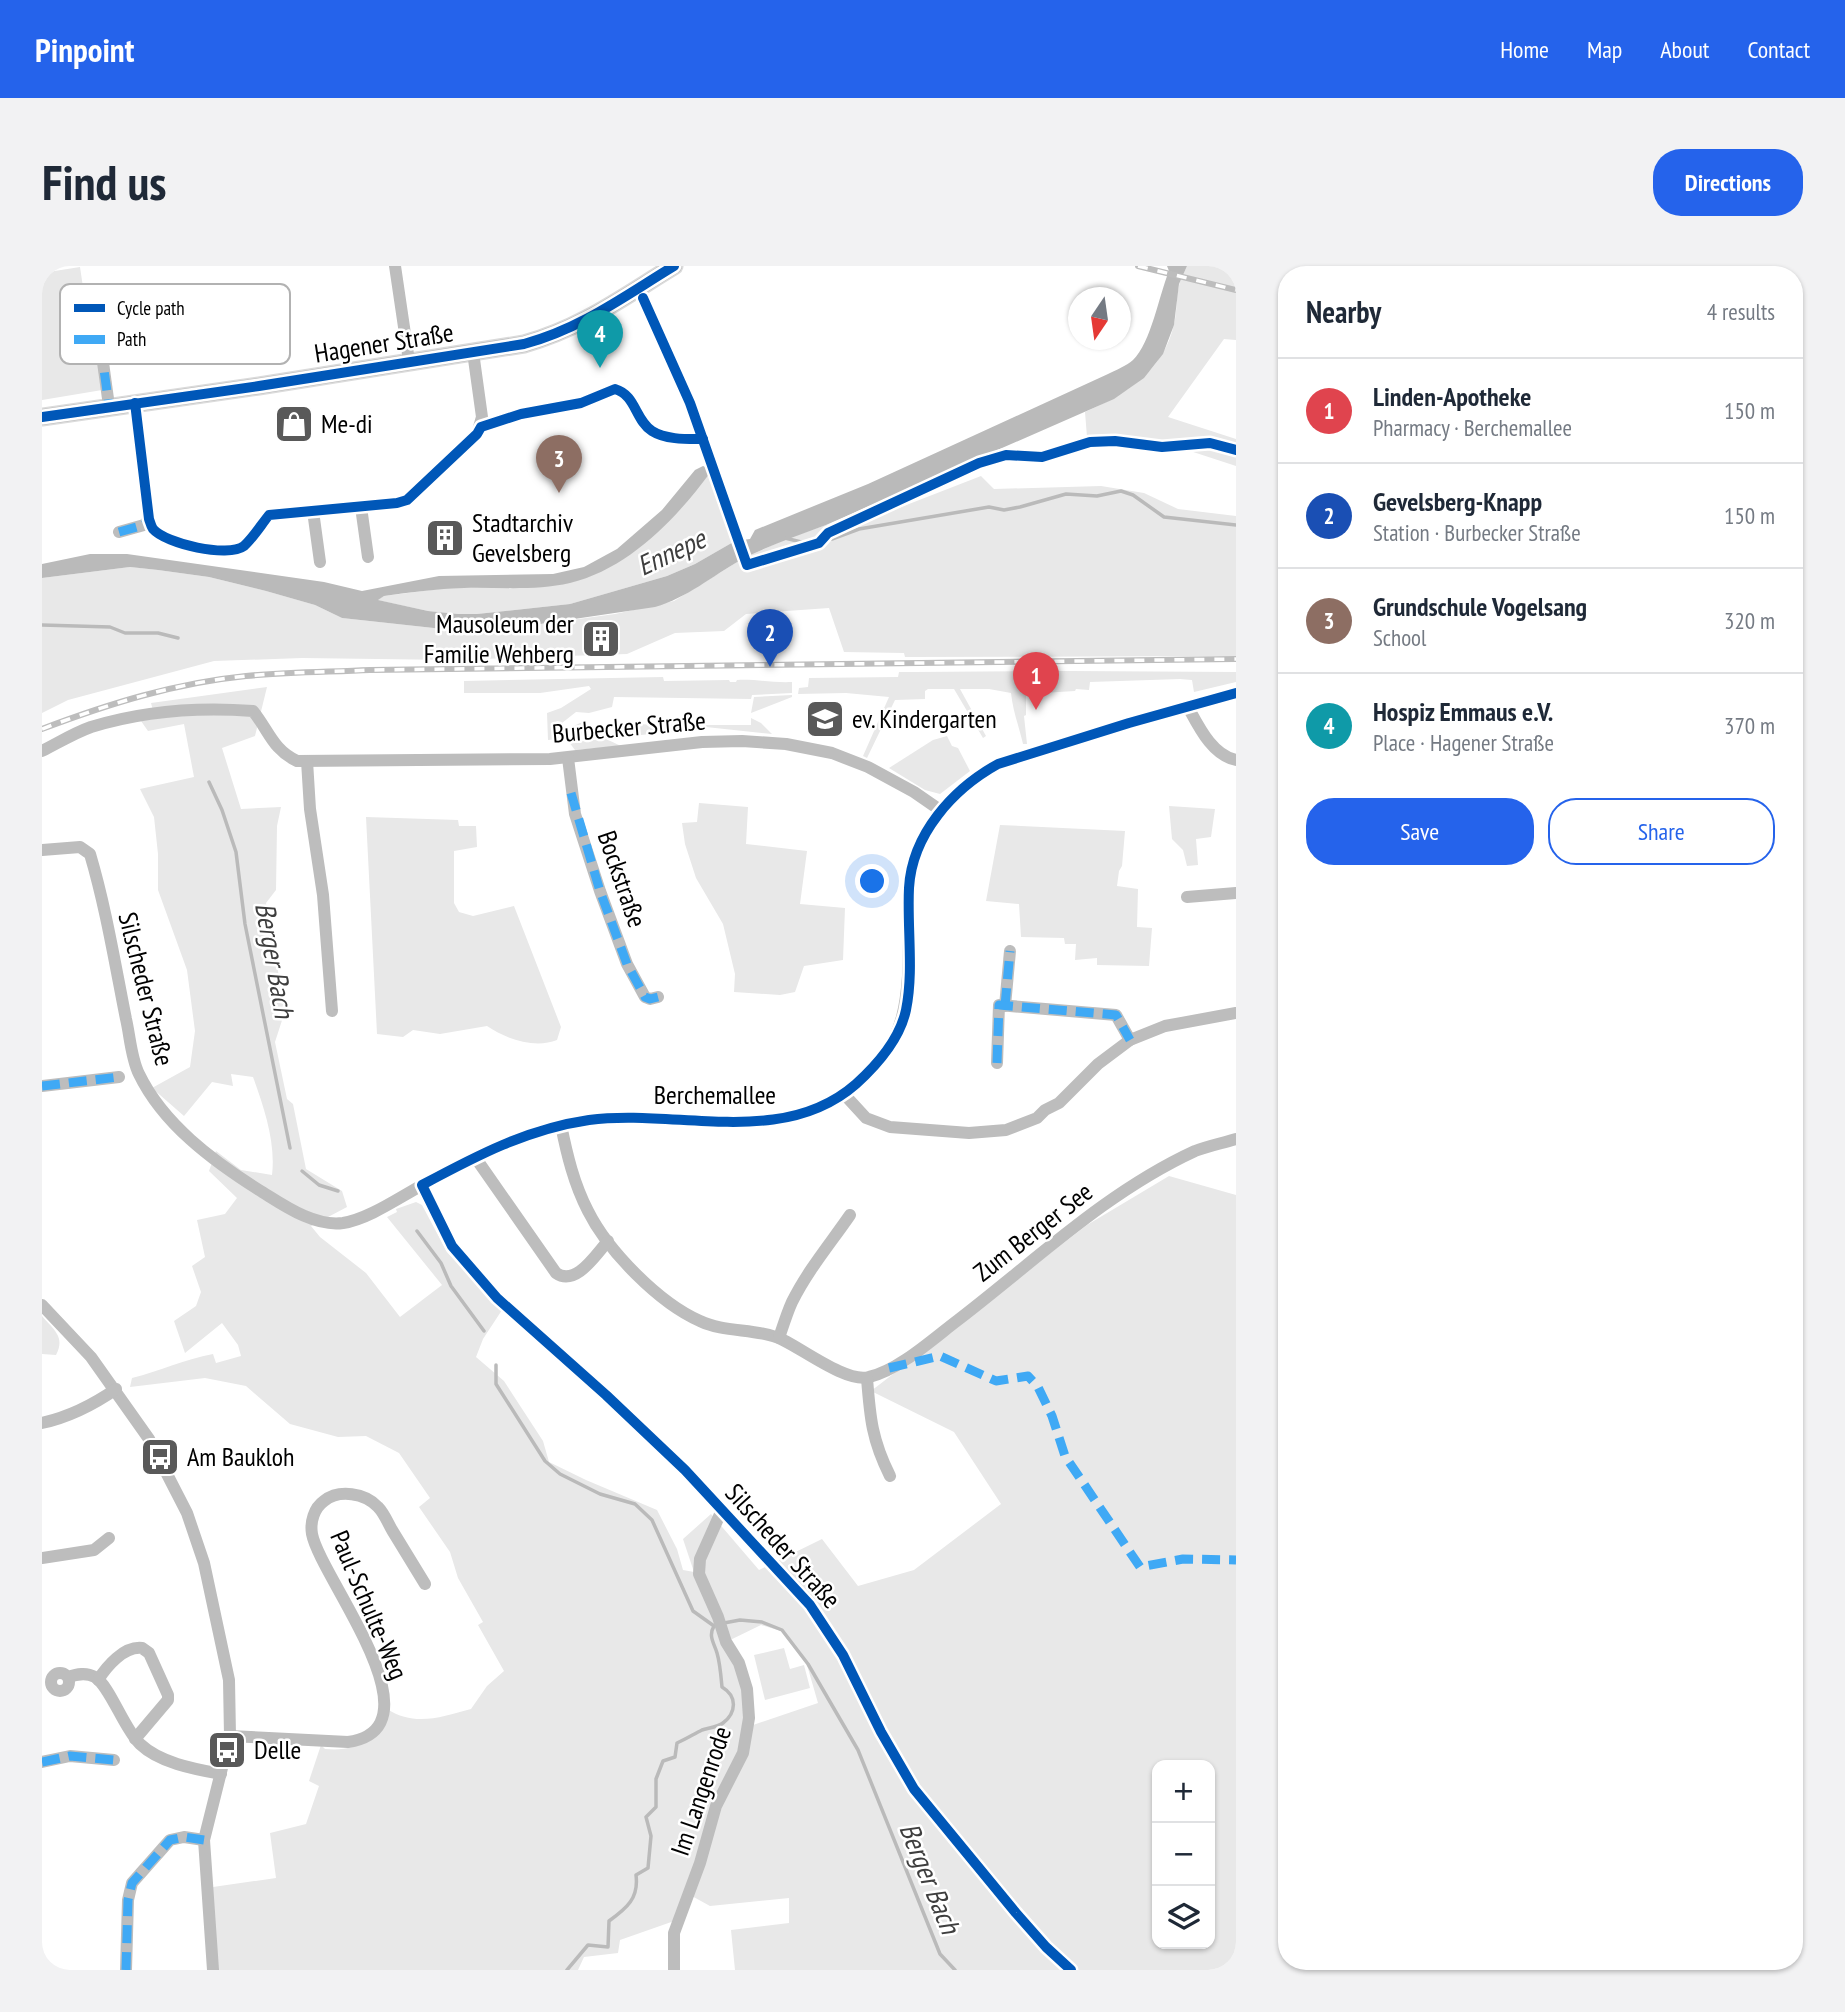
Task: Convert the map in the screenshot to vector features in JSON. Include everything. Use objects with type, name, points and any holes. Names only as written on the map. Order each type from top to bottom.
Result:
[{"type":"main road","name":"Hagener Straße","points":[[42,417],[524,344],[568,330],[609,308],[674,266]]},
{"type":"street","points":[[395,266],[409,361]]},
{"type":"street","points":[[269,516],[407,500],[477,434],[482,417],[473,352]]},
{"type":"street","points":[[103,364],[109,406]]},
{"type":"street","points":[[119,532],[144,525],[149,519],[135,404]]},
{"type":"street","points":[[361,507],[368,557]]},
{"type":"street","points":[[313,511],[320,562]]},
{"type":"street","name":"Berchemallee","points":[[422,1185],[523,1136],[561,1125],[627,1118],[749,1122],[781,1119],[800,1115],[843,1093],[856,1084],[884,1054],[902,1022],[906,1009],[909,971],[909,886],[912,868],[919,848],[940,810],[979,775],[998,764],[1235,694]]},
{"type":"street","points":[[1188,707],[1201,731],[1214,747],[1228,758],[1236,760]]},
{"type":"street","name":"Burbecker Straße","points":[[42,751],[90,728],[136,716],[225,709],[253,711],[266,727],[275,747],[297,761],[568,758],[742,741],[796,745],[832,753],[886,775],[940,810]]},
{"type":"street","name":"Bockstraße","points":[[568,758],[575,814],[627,964],[645,997],[658,998]]},
{"type":"street","points":[[307,761],[310,809],[323,895],[332,1011]]},
{"type":"street","name":"Silscheder Straße","points":[[42,850],[80,847],[90,854],[138,1072],[162,1109],[187,1138],[230,1172],[293,1211],[321,1221],[342,1223],[379,1210],[422,1185],[452,1247],[498,1298],[685,1470],[721,1512],[810,1605],[831,1634],[914,1790],[1016,1913],[1071,1970]]},
{"type":"street","points":[[1186,897],[1236,893]]},
{"type":"street","points":[[1005,1006],[1010,951]]},
{"type":"street","points":[[997,1063],[999,1005],[1116,1015],[1130,1040]]},
{"type":"street","points":[[843,1093],[866,1118],[890,1127],[969,1133],[1006,1130],[1037,1118],[1045,1110],[1059,1103],[1098,1064],[1130,1040],[1165,1026],[1236,1013]]},
{"type":"street","points":[[42,1086],[120,1077]]},
{"type":"street","points":[[561,1125],[572,1174],[589,1213],[608,1241],[654,1292],[701,1322],[779,1338],[846,1374],[867,1378],[876,1449],[890,1476]]},
{"type":"street","name":"Zum Berger See","points":[[867,1378],[893,1366],[928,1342],[1012,1279],[1091,1213],[1132,1185],[1198,1150],[1236,1139]]},
{"type":"street","points":[[475,1157],[556,1273],[562,1277],[568,1278],[577,1273],[608,1241]]},
{"type":"street","points":[[779,1338],[791,1305],[814,1263],[850,1215]]},
{"type":"street","points":[[42,1305],[91,1357],[116,1389],[160,1457],[196,1536],[218,1622],[229,1680],[230,1736],[204,1840],[213,1970]]},
{"type":"street","points":[[42,1423],[73,1414],[116,1389]]},
{"type":"street","name":"Paul-Schulte-Weg","points":[[230,1736],[348,1742],[368,1735],[381,1721],[386,1700],[377,1672],[358,1625],[313,1537],[314,1515],[320,1504],[330,1496],[343,1494],[365,1498],[379,1507],[425,1584]]},
{"type":"street","name":"Im Langenrode","points":[[674,1970],[674,1933],[700,1863],[716,1805],[743,1754],[749,1718],[747,1689],[739,1663],[726,1642],[699,1574],[700,1559],[721,1512]]},
{"type":"street","points":[[42,1558],[94,1550],[109,1538]]},
{"type":"street","points":[[98,1680],[114,1660],[131,1649],[142,1648],[149,1653],[168,1700],[135,1739]]},
{"type":"street","points":[[68,1677],[85,1674],[98,1680],[135,1739],[153,1754],[221,1774]]},
{"type":"street","points":[[42,1762],[69,1756],[114,1760]]},
{"type":"street","points":[[126,1970],[128,1900],[132,1883],[170,1840],[184,1837],[204,1840]]},
{"type":"shaded area","points":[[1167,266],[1187,266],[1179,284],[1174,325],[1163,354],[1144,378],[1114,399],[826,525],[761,550],[689,592],[655,607],[527,626],[452,630],[342,618],[315,605],[266,591],[209,577],[158,570],[130,567],[42,578],[42,564],[90,554],[127,554],[324,582],[362,591],[439,576],[553,574],[584,567],[617,549],[662,510],[695,470],[703,466],[708,468],[710,473],[666,525],[631,554],[591,576],[544,587],[444,589],[384,596],[378,600],[428,611],[458,614],[570,604],[667,576],[695,564],[735,541],[750,539],[755,530],[868,484],[1124,366],[1133,360],[1145,342],[1169,271]]},
{"type":"shaded area","points":[[1187,266],[1236,266],[1236,340],[1224,339],[1168,417],[1236,439],[1236,466],[1131,436],[1087,437],[1085,412],[1129,389],[1162,355],[1174,324],[1180,283]]},
{"type":"shaded area","points":[[80,267],[83,284],[60,284],[60,364],[98,364],[102,390],[42,400],[42,273]]},
{"type":"shaded area","points":[[710,473],[735,541],[695,564],[667,576],[570,604],[477,614],[428,611],[377,600],[384,596],[439,589],[568,583],[637,549],[672,518]]},
{"type":"shaded area","points":[[981,476],[994,489],[1101,486],[1144,493],[1178,509],[1236,516],[1236,656],[905,657],[904,653],[844,652],[829,608],[746,614],[724,631],[675,633],[627,654],[453,660],[302,658],[214,661],[68,700],[42,713],[42,578],[130,567],[209,577],[315,605],[342,618],[452,630],[527,626],[615,614],[674,601],[742,559],[786,539],[826,525],[873,518]]},
{"type":"shaded area","points":[[899,672],[1236,672],[1236,682],[1194,692],[1192,680],[1090,682],[1089,690],[1026,694],[1024,716],[1027,744],[1023,744],[1011,693],[989,689],[960,689],[986,736],[983,738],[954,689],[928,689],[925,691],[925,699],[895,700],[867,758],[863,756],[889,697],[846,693],[798,694],[799,688],[808,687],[809,678],[898,677]]},
{"type":"shaded area","points":[[663,677],[664,681],[792,682],[792,693],[752,695],[751,699],[614,697],[612,707],[589,713],[576,712],[562,723],[557,721],[555,725],[560,728],[559,739],[548,740],[547,713],[561,708],[591,689],[589,686],[540,693],[464,693],[464,681]]},
{"type":"shaded area","points":[[267,687],[255,736],[222,748],[241,809],[281,807],[277,826],[276,890],[266,903],[285,1011],[275,1042],[287,1099],[293,1104],[306,1169],[342,1191],[347,1207],[311,1226],[320,1237],[366,1273],[400,1317],[442,1285],[387,1217],[397,1212],[396,1209],[416,1202],[422,1205],[447,1252],[502,1310],[483,1339],[476,1357],[504,1381],[543,1441],[549,1462],[657,1510],[677,1549],[683,1570],[694,1572],[683,1539],[711,1514],[759,1570],[822,1539],[858,1586],[914,1570],[1001,1504],[954,1432],[871,1391],[1087,1225],[1169,1176],[1236,1195],[1236,1970],[735,1970],[731,1930],[789,1923],[789,1898],[710,1906],[690,1895],[716,1806],[744,1754],[750,1719],[753,1725],[818,1703],[807,1665],[781,1631],[761,1625],[724,1643],[740,1679],[744,1696],[744,1730],[734,1766],[712,1810],[697,1868],[677,1920],[620,1940],[618,1953],[584,1957],[578,1970],[216,1970],[212,1946],[213,1887],[276,1878],[270,1833],[306,1824],[319,1786],[309,1781],[321,1745],[325,1749],[356,1746],[370,1736],[387,1709],[408,1718],[428,1719],[471,1709],[487,1686],[504,1671],[478,1625],[483,1622],[458,1578],[450,1552],[419,1507],[430,1498],[399,1453],[366,1436],[338,1437],[290,1424],[246,1386],[205,1378],[130,1387],[132,1378],[192,1359],[213,1354],[216,1363],[241,1356],[238,1345],[222,1323],[185,1353],[174,1321],[196,1306],[201,1292],[192,1266],[205,1257],[197,1220],[225,1214],[237,1198],[209,1171],[216,1151],[241,1170],[272,1175],[273,1163],[268,1125],[253,1077],[231,1074],[233,1086],[212,1082],[184,1116],[152,1088],[190,1067],[195,1031],[187,970],[158,890],[154,817],[140,789],[194,777],[184,724],[148,731],[141,721],[155,718],[151,703]]},
{"type":"shaded area","points":[[754,697],[792,697],[751,713]]},
{"type":"shaded area","points":[[751,718],[772,734],[706,727],[751,725]]},
{"type":"shaded area","points":[[580,723],[593,727],[602,734],[568,738],[572,727]]},
{"type":"shaded area","points":[[615,724],[702,725],[701,729],[657,733],[650,731],[651,734],[631,736],[612,727]]},
{"type":"shaded area","points":[[947,736],[952,746],[958,748],[970,771],[940,794],[925,790],[889,768],[933,740]]},
{"type":"shaded area","points":[[606,739],[621,746],[575,750],[569,742]]},
{"type":"shaded area","points":[[699,803],[748,807],[746,844],[807,851],[800,904],[845,908],[843,960],[804,966],[795,992],[780,995],[734,992],[735,974],[723,924],[696,878],[685,844],[682,823],[697,822]]},
{"type":"shaded area","points":[[1169,806],[1215,809],[1211,837],[1196,839],[1198,865],[1187,866],[1183,850],[1172,839]]},
{"type":"shaded area","points":[[366,817],[458,820],[459,826],[476,826],[477,847],[454,851],[454,903],[459,912],[473,916],[514,906],[561,1027],[557,1040],[530,1043],[503,1035],[487,1026],[440,1034],[413,1030],[403,1037],[377,1034]]},
{"type":"shaded area","points":[[1000,825],[1125,831],[1117,886],[1138,889],[1137,927],[1152,928],[1149,966],[1097,965],[1097,958],[1075,960],[1076,944],[1065,944],[1064,938],[1021,937],[1019,904],[986,901]]},
{"type":"shaded area","points":[[42,1316],[59,1338],[56,1355],[42,1354]]},
{"type":"shaded area","points":[[784,1648],[790,1669],[804,1665],[810,1688],[765,1700],[754,1655]]},
{"type":"waterway","points":[[785,538],[805,543],[832,539],[859,529],[989,507],[1004,510],[1020,507],[1066,494],[1097,496],[1121,491],[1133,495],[1164,517],[1236,525]]},
{"type":"waterway","name":"Berger Bach","points":[[42,625],[110,627],[125,633],[158,633],[178,638]]},
{"type":"waterway","name":"Berger Bach","points":[[209,782],[236,852],[245,924],[290,1148]]},
{"type":"waterway","name":"Berger Bach","points":[[302,1171],[319,1185],[338,1191]]},
{"type":"waterway","name":"Berger Bach","points":[[417,1231],[441,1263],[451,1286],[484,1331]]},
{"type":"waterway","points":[[496,1365],[496,1384],[545,1461],[560,1474],[600,1494],[635,1504],[652,1520],[693,1611],[714,1626],[712,1636],[722,1687],[733,1699],[733,1709],[728,1719],[677,1743],[675,1757],[663,1761],[656,1779],[656,1807],[646,1817],[651,1836],[648,1868],[636,1875],[636,1890],[630,1902],[609,1921],[608,1947],[588,1945],[567,1970]]},
{"type":"waterway","name":"Berger Bach","points":[[724,1623],[740,1620],[762,1622],[782,1630],[808,1664],[858,1750],[940,1954],[955,1970]]},
{"type":"railway","points":[[1138,266],[1236,290]]},
{"type":"railway","points":[[42,729],[168,689],[220,679],[277,674],[370,670],[1236,659]]},
{"type":"marked path","points":[[103,364],[109,406]]},
{"type":"marked path","points":[[119,532],[144,525],[149,519]]},
{"type":"marked path","points":[[571,793],[600,891],[627,964],[645,997],[658,997]]},
{"type":"marked path","points":[[1005,1006],[1010,951]]},
{"type":"marked path","points":[[997,1063],[999,1005],[1116,1015],[1130,1040]]},
{"type":"marked path","points":[[42,1086],[119,1077]]},
{"type":"marked path","points":[[889,1368],[940,1356],[996,1381],[1028,1376],[1038,1387],[1052,1416],[1065,1456],[1140,1567],[1183,1559],[1236,1560]]},
{"type":"marked path","points":[[42,1762],[70,1756],[114,1760]]},
{"type":"marked path","points":[[126,1970],[128,1900],[132,1883],[170,1840],[184,1837],[204,1840]]},
{"type":"cycle path","points":[[42,417],[524,344],[584,320],[674,266]]},
{"type":"cycle path","points":[[643,298],[690,403],[747,565],[819,543],[828,533],[979,463],[1006,455],[1042,457],[1090,442],[1115,441],[1162,447],[1210,443],[1236,450]]},
{"type":"cycle path","points":[[135,403],[152,528],[170,540],[197,548],[225,551],[244,546],[269,515],[407,500],[477,434],[481,427],[521,414],[581,403],[615,389],[627,397],[642,421],[652,431],[670,437],[703,439]]},
{"type":"cycle path","points":[[1071,1970],[1016,1913],[914,1789],[881,1732],[843,1655],[810,1605],[685,1470],[497,1298],[452,1246],[422,1185],[503,1145],[566,1124],[622,1118],[762,1121],[795,1115],[827,1104],[856,1084],[872,1068],[899,1031],[906,1010],[910,980],[909,888],[912,868],[927,832],[951,800],[981,774],[998,764],[1236,693]]},
{"type":"place","name":"Hospiz Emmaus e.V.","points":[[600,368]]},
{"type":"place","name":"Me-di","points":[[294,424]]},
{"type":"place","name":"Grundschule Vogelsang","points":[[559,493]]},
{"type":"place","name":"Stadtarchiv Gevelsberg","points":[[445,538]]},
{"type":"place","name":"Mausoleum der Familie Wehberg","points":[[601,639]]},
{"type":"place","name":"Gevelsberg-Knapp","points":[[770,667]]},
{"type":"place","name":"Linden-Apotheke","points":[[1036,710]]},
{"type":"place","name":"ev. Kindergarten","points":[[825,719]]},
{"type":"place","name":"Am Baukloh","points":[[160,1457]]},
{"type":"place","name":"Delle","points":[[227,1750]]},
{"type":"water label","name":"Ennepe","points":[[671,552]]}]
